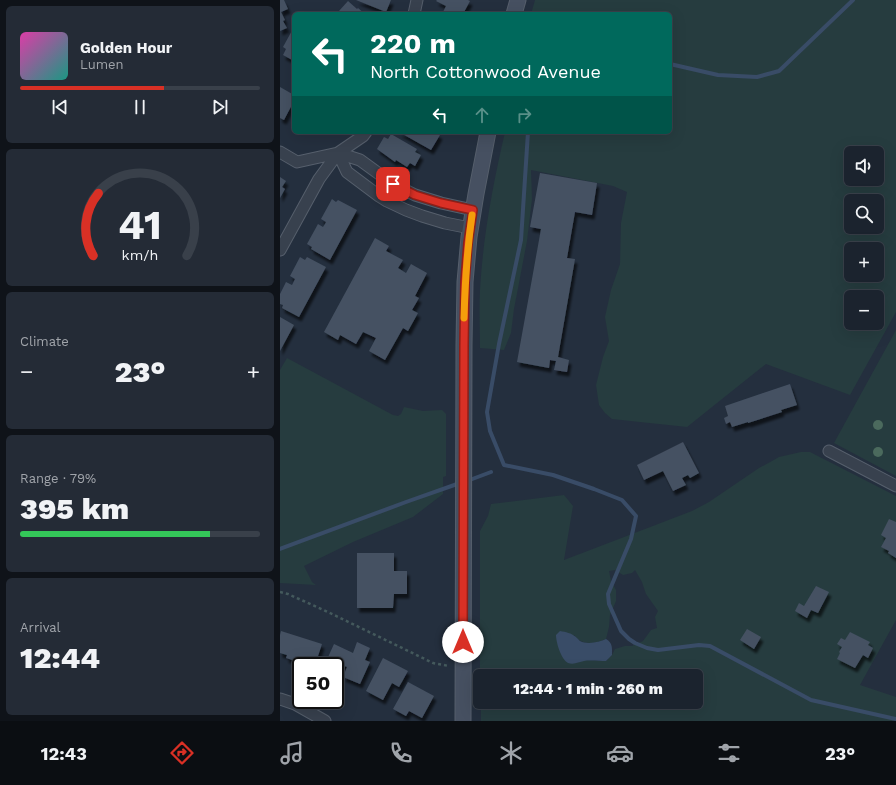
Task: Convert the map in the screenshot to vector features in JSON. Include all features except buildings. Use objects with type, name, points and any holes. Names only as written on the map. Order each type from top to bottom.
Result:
[{"type":"main road","points":[[515,12],[518,0]]},
{"type":"main road","points":[[463,721],[464,321],[466,262],[473,210],[488,134]]},
{"type":"street","points":[[414,12],[417,0]]},
{"type":"street","points":[[281,246],[320,179],[338,153],[364,134]]},
{"type":"street","points":[[280,152],[297,162],[338,153],[360,160],[393,184],[415,195],[441,203],[473,210]]},
{"type":"street","points":[[338,153],[347,172],[387,201],[422,216],[445,223],[470,228]]},
{"type":"street","points":[[830,451],[896,486]]},
{"type":"street","points":[[280,698],[325,721]]},
{"type":"path","points":[[280,592],[288,594],[330,613],[433,663],[463,669]]},
{"type":"green space","points":[[535,0],[896,0],[896,312],[850,395],[766,364],[687,427],[612,419],[599,405],[596,385],[603,357],[609,341],[605,317],[611,290],[620,264],[621,223],[627,192],[613,186],[531,170],[532,199],[527,241],[511,333],[504,350],[480,348],[481,270],[486,230],[505,134],[672,134],[672,12],[532,12]]},
{"type":"green space","points":[[896,330],[896,476],[834,443]]},
{"type":"green space","points":[[287,358],[393,415],[398,416],[401,414],[404,407],[423,411],[442,410],[446,414],[446,476],[443,477],[443,494],[413,517],[353,542],[304,566],[312,582],[316,585],[280,583],[280,370]]},
{"type":"green space","points":[[801,452],[810,452],[896,496],[896,620],[860,685],[896,697],[896,721],[481,721],[481,709],[703,709],[703,669],[480,669],[480,531],[488,516],[491,504],[564,495],[573,506],[564,560],[692,511],[709,502],[759,468],[779,457]],"holes":[[[615,570],[623,575],[632,573],[635,570],[642,582],[646,594],[658,611],[655,617],[657,628],[651,630],[643,641],[632,646],[625,646],[615,649],[606,661],[585,660],[575,663],[574,635],[578,640],[585,643],[600,642],[606,639],[610,615],[616,601],[616,590],[611,581],[609,571]]]},
{"type":"water","points":[[560,631],[566,632],[586,643],[606,639],[611,644],[612,655],[606,661],[586,661],[570,664],[565,661],[559,650],[556,635]]},
{"type":"waterway","points":[[672,64],[718,75],[757,77],[779,71],[853,0]]},
{"type":"waterway","points":[[528,134],[521,240],[499,344],[487,412],[490,431],[504,465],[553,475],[594,489],[622,500],[636,516],[631,539],[608,594],[609,604],[621,631],[635,643],[647,648],[658,650],[699,645],[710,646],[811,700],[896,719]]},
{"type":"waterway","points":[[467,481],[491,472]]},
{"type":"waterway","points":[[280,549],[460,483]]},
{"type":"slow traffic","points":[[464,318],[466,262],[472,215]]},
{"type":"route","points":[[393,184],[415,195],[441,203],[473,210],[468,243],[465,282],[463,642]]}]
